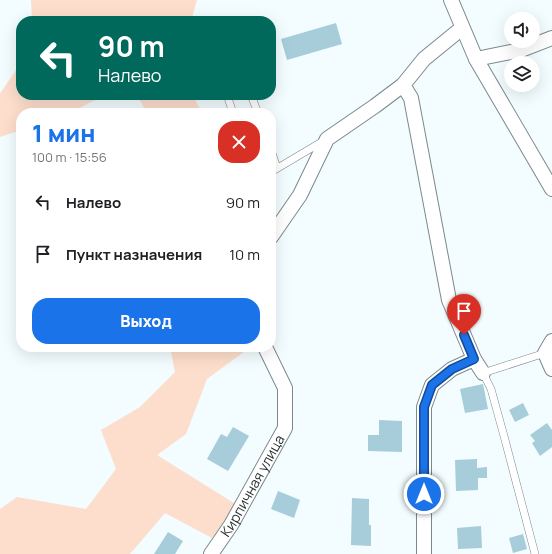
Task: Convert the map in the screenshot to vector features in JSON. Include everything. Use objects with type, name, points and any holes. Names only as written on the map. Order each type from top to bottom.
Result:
[{"type":"street","points":[[451,0],[476,59],[550,182]]},
{"type":"street","points":[[276,230],[300,195],[327,139],[375,106],[403,84],[424,59],[462,28]]},
{"type":"street","points":[[476,59],[521,50],[552,38]]},
{"type":"street","points":[[403,84],[411,98],[449,300],[474,359],[483,373]]},
{"type":"street","points":[[549,347],[552,369]]},
{"type":"street","name":"Кирпичная улица","points":[[211,554],[231,525],[285,428],[285,388],[267,352]]},
{"type":"street","points":[[424,554],[424,407],[432,385],[452,369],[474,359]]},
{"type":"lane","points":[[276,169],[327,139]]},
{"type":"lane","points":[[535,554],[491,389],[483,373],[549,347]]},
{"type":"shaded area","points":[[31,0],[197,0],[192,16],[32,16]]},
{"type":"shaded area","points":[[16,70],[16,100],[95,100],[79,108],[16,108],[16,132],[0,137],[0,93]]},
{"type":"shaded area","points":[[140,100],[196,100],[200,108],[144,108]]},
{"type":"shaded area","points":[[171,352],[244,352],[207,379],[186,434],[157,455],[237,505],[212,538],[165,513],[130,554],[0,554],[0,509],[17,497],[86,509],[116,469],[101,430],[140,407],[175,372]]},
{"type":"building","points":[[336,23],[342,44],[287,60],[281,39]]},
{"type":"building","points":[[483,384],[488,409],[465,413],[460,389]]},
{"type":"building","points":[[523,403],[529,415],[515,422],[509,410]]},
{"type":"building","points":[[379,420],[402,421],[402,452],[368,451],[368,435],[379,435]]},
{"type":"building","points":[[547,423],[552,430],[552,447],[540,456],[532,443],[535,441],[530,435]]},
{"type":"building","points":[[233,427],[249,436],[228,471],[207,459],[221,434],[227,437]]},
{"type":"building","points":[[477,459],[477,468],[487,467],[487,478],[478,478],[478,490],[456,491],[455,460]]},
{"type":"building","points":[[278,491],[300,500],[294,518],[271,509]]},
{"type":"building","points":[[352,498],[369,499],[371,546],[351,545]]},
{"type":"building","points":[[481,526],[482,548],[458,549],[457,528]]},
{"type":"building","points":[[168,532],[183,541],[175,554],[154,554]]},
{"type":"building","points":[[523,534],[527,549],[513,553],[509,538]]},
{"type":"route","points":[[424,494],[424,407],[432,385],[452,369],[474,359],[464,335]]}]
